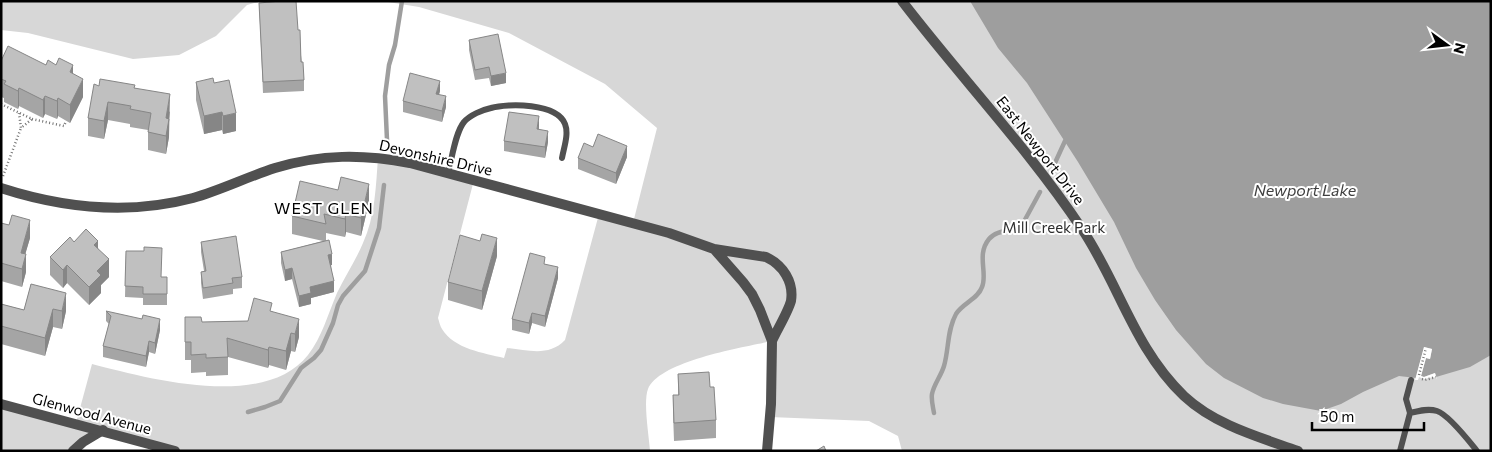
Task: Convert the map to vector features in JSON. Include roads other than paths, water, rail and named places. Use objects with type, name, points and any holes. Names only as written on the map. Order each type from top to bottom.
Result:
[{"type":"street","name":"East Newport Drive","points":[[902,1],[945,56],[997,116],[1066,204],[1100,259],[1147,350],[1169,380],[1199,409],[1217,419],[1247,433],[1298,451]]},
{"type":"street","name":"Devonshire Drive","points":[[1,188],[31,197],[73,205],[118,208],[191,198],[224,188],[274,168],[304,160],[343,156],[378,157],[410,163],[669,233],[714,249],[766,257],[773,260],[782,268],[789,279],[791,290],[790,302],[772,341]]},
{"type":"street","name":"Devonshire Drive","points":[[714,249],[752,294],[772,341],[771,404],[767,451]]},
{"type":"street","name":"Glenwood Avenue","points":[[1,404],[175,451]]},
{"type":"street","points":[[73,451],[83,442],[103,430]]},
{"type":"lane","points":[[448,173],[459,132],[464,122],[476,113],[512,104],[552,111],[562,118],[566,132],[562,158]]},
{"type":"lane","points":[[1400,451],[1410,413],[1406,399],[1415,379]]},
{"type":"lane","points":[[1410,413],[1421,410],[1439,412],[1446,416],[1477,451]]},
{"type":"water","name":"Newport Lake","points":[[970,1],[1491,1],[1491,355],[1470,367],[1436,377],[1435,373],[1424,377],[1421,376],[1426,358],[1430,359],[1432,349],[1424,347],[1416,378],[1399,376],[1341,404],[1321,411],[1263,398],[1224,378],[1206,364],[1176,330],[1155,300],[1136,268],[1114,222],[1078,162],[1027,83],[998,48]]},
{"type":"waterway","points":[[387,140],[385,96],[389,65],[395,45],[402,1]]},
{"type":"waterway","points":[[1054,165],[1065,141]]},
{"type":"waterway","points":[[248,412],[280,401],[301,368],[321,350],[343,296],[365,271],[379,228],[384,185]]},
{"type":"waterway","points":[[934,413],[932,394],[944,366],[953,320],[959,310],[977,295],[982,287],[984,276],[983,251],[985,245],[992,236],[1021,227],[1040,192]]},
{"type":"district","name":"WEST GLEN","points":[[324,207]]},
{"type":"park label","name":"Mill Creek Park","points":[[1054,227]]}]
